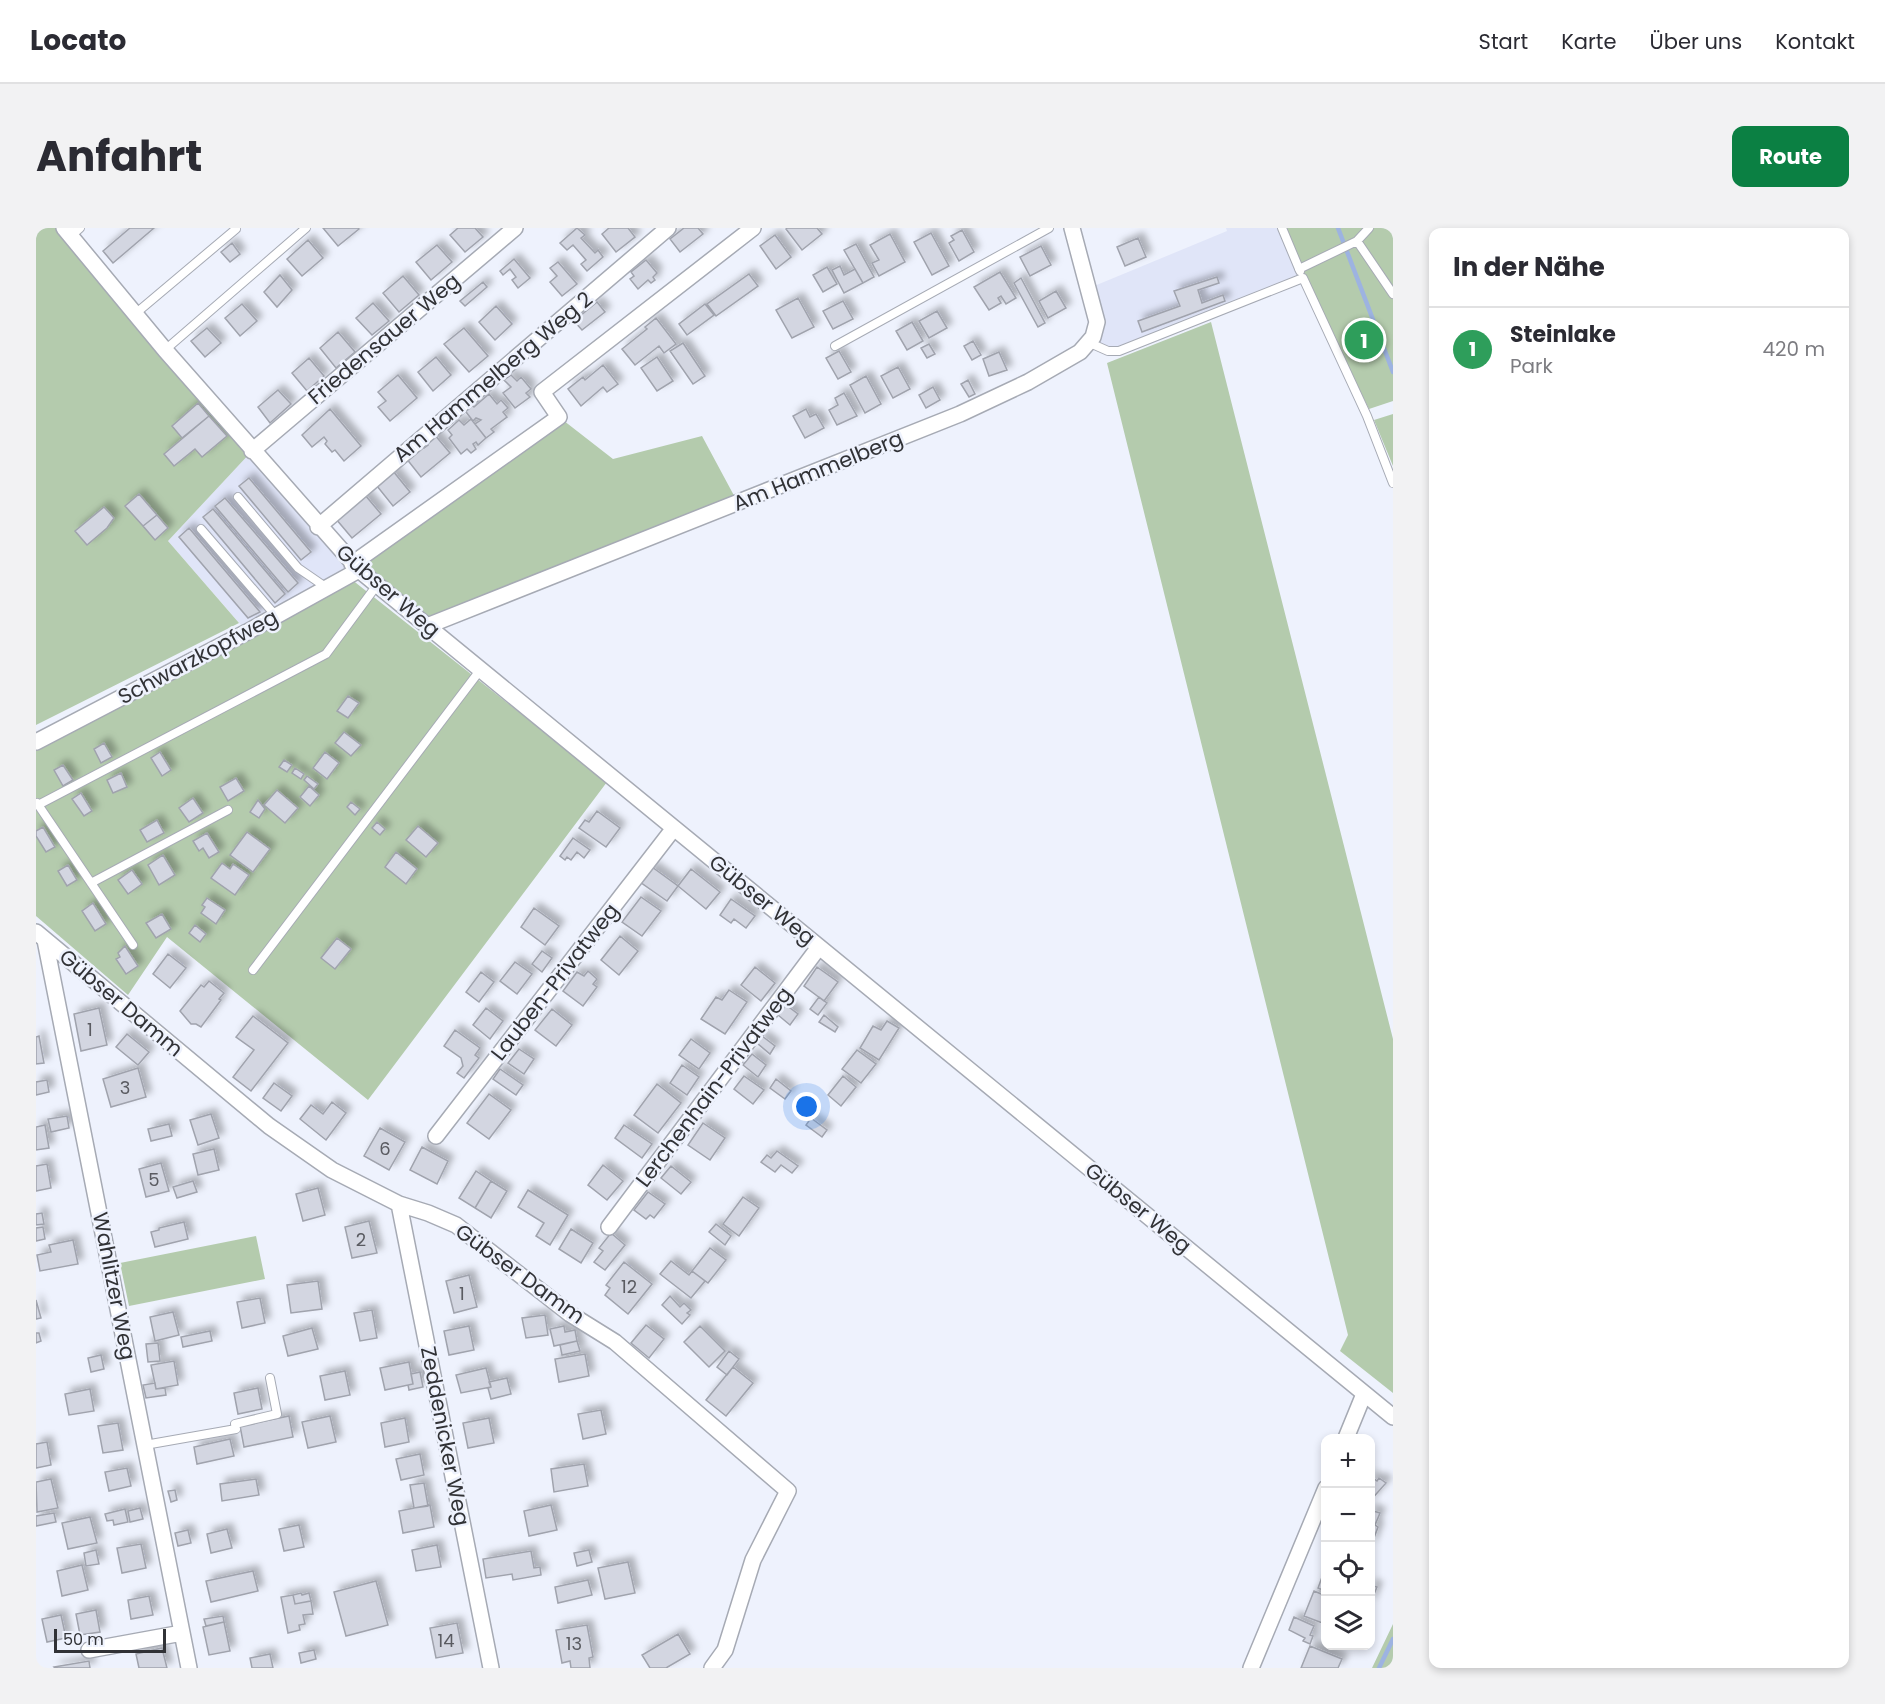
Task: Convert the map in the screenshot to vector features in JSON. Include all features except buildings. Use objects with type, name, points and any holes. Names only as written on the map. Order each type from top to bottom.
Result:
[{"type":"street","name":"Friedensauer Weg","points":[[252,451],[515,228]]},
{"type":"street","name":"Am Hammelberg Weg 2","points":[[318,527],[668,228]]},
{"type":"street","name":"Schwarzkopfweg","points":[[36,742],[327,588],[559,417],[542,392],[753,228]]},
{"type":"street","points":[[1072,228],[1097,322],[1090,343]]},
{"type":"street","name":"Gübser Weg","points":[[72,231],[165,350],[355,567],[1393,1417]]},
{"type":"street","name":"Am Hammelberg","points":[[427,626],[960,414],[1028,382],[1080,352],[1090,343]]},
{"type":"street","name":"Lauben-Privatweg","points":[[436,1136],[674,828]]},
{"type":"street","name":"Gübser Damm","points":[[41,936],[270,1126],[332,1170],[399,1204],[456,1225],[570,1314],[615,1342],[788,1491],[753,1560],[725,1650],[712,1668]]},
{"type":"street","name":"Wahlitzer Weg","points":[[41,936],[189,1668]]},
{"type":"street","name":"Lerchenhain-Privatweg","points":[[609,1227],[819,946]]},
{"type":"street","name":"Zeddenicker Weg","points":[[399,1204],[491,1668]]},
{"type":"street","points":[[1348,1434],[1364,1394]]},
{"type":"street","points":[[1251,1668],[1321,1500]]},
{"type":"street","points":[[89,1650],[182,1633]]},
{"type":"lane","points":[[135,314],[236,228]]},
{"type":"lane","points":[[165,350],[306,228]]},
{"type":"lane","points":[[835,346],[1049,228]]},
{"type":"lane","points":[[1282,228],[1367,416],[1393,483]]},
{"type":"lane","points":[[1299,269],[1355,242],[1370,228]]},
{"type":"lane","points":[[1355,242],[1393,294]]},
{"type":"lane","points":[[1090,343],[1108,351],[1119,351],[1303,278]]},
{"type":"lane","points":[[238,496],[298,568],[327,588]]},
{"type":"lane","points":[[201,529],[276,616]]},
{"type":"lane","points":[[133,945],[37,803],[326,654],[377,585]]},
{"type":"lane","points":[[253,970],[481,669]]},
{"type":"lane","points":[[91,883],[228,810]]},
{"type":"lane","points":[[145,1445],[236,1429],[235,1424],[277,1414],[270,1378]]},
{"type":"shaded area","points":[[1226,228],[1283,228],[1303,278],[1119,351],[1104,350],[1093,337],[1087,289],[1227,231]]},
{"type":"shaded area","points":[[252,451],[359,570],[247,632],[168,541]]},
{"type":"green space","points":[[36,228],[64,228],[252,451],[168,541],[239,623],[36,725]]},
{"type":"green space","points":[[1283,228],[1393,228],[1393,401],[1369,409],[1303,278]]},
{"type":"green space","points":[[1211,322],[1393,1039],[1393,1393],[1340,1351],[1348,1335],[1107,363]]},
{"type":"green space","points":[[1393,414],[1393,466],[1374,420]]},
{"type":"green space","points":[[559,417],[613,459],[702,436],[738,503],[427,626],[352,564]]},
{"type":"green space","points":[[351,579],[607,782],[368,1100],[167,937],[128,995],[36,916],[36,750],[252,636]]},
{"type":"green space","points":[[256,1236],[265,1279],[129,1306],[120,1263]]},
{"type":"green space","points":[[1393,1624],[1393,1661],[1390,1668],[1372,1668]]},
{"type":"waterway","points":[[1338,228],[1393,372]]},
{"type":"waterway","points":[[1379,1668],[1393,1639]]},
{"type":"place","name":"Steinlake","points":[[1364,340]]}]
